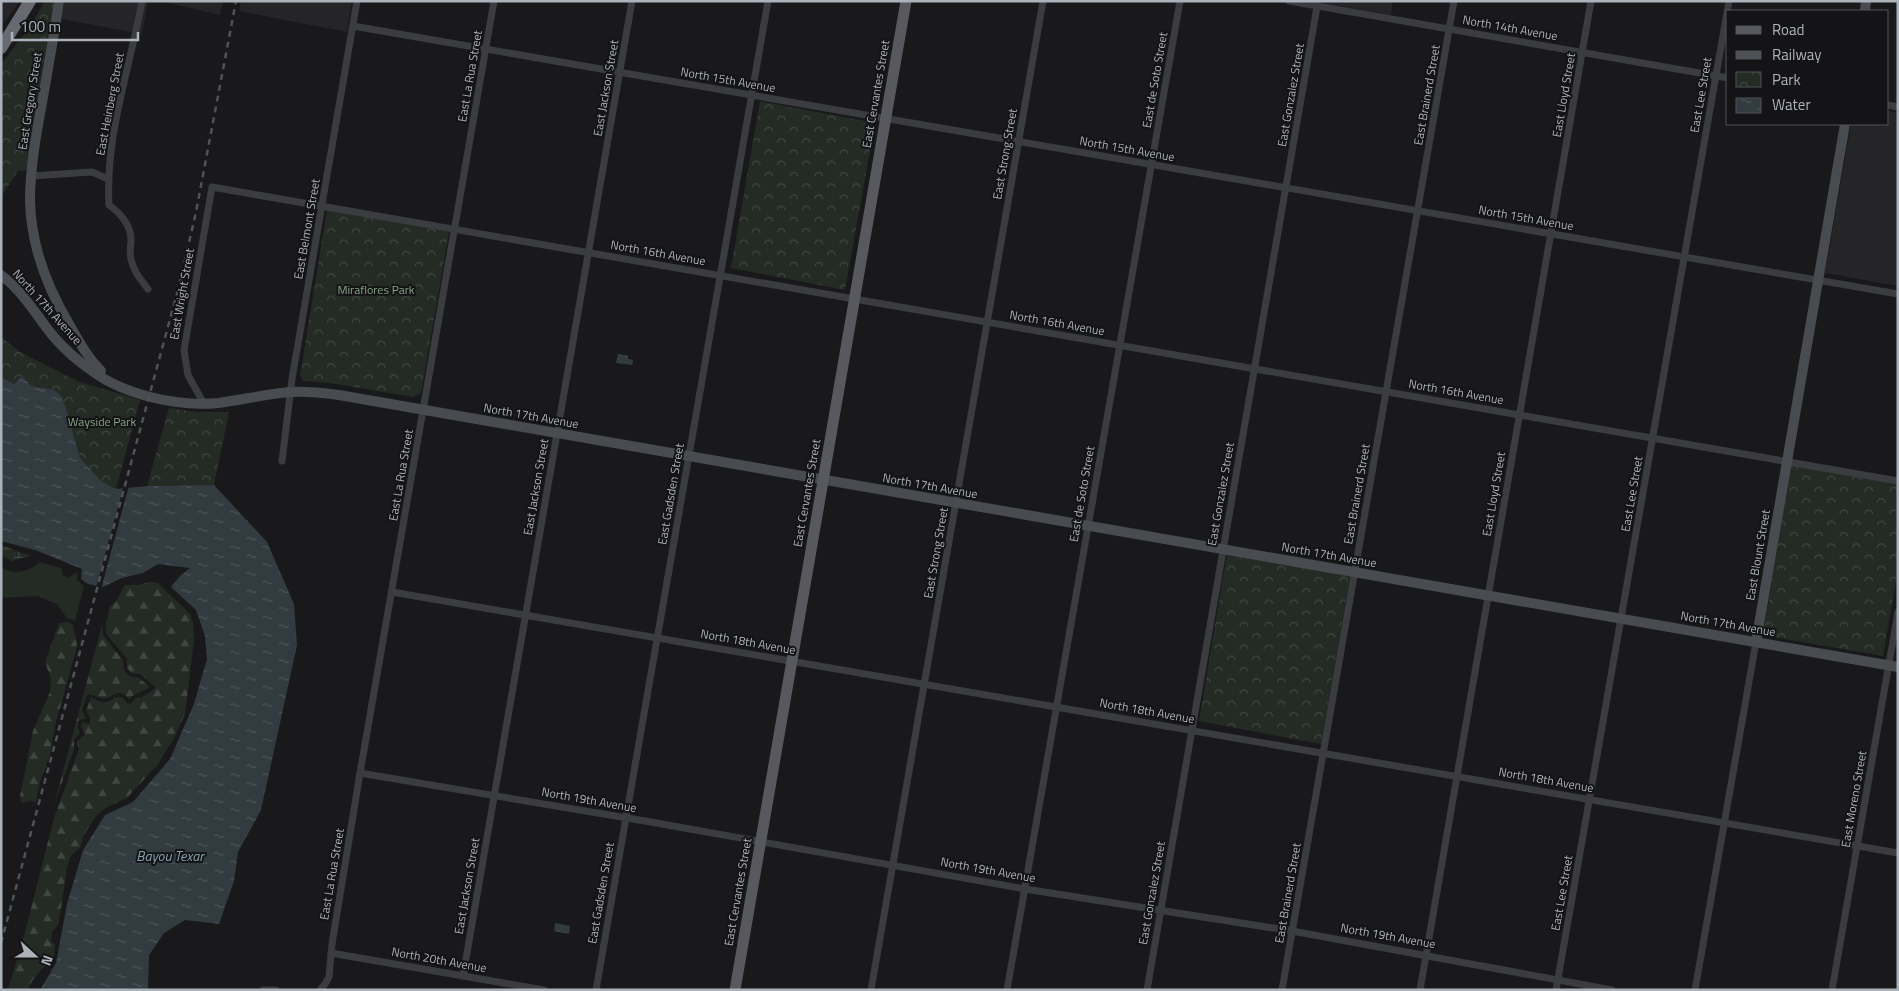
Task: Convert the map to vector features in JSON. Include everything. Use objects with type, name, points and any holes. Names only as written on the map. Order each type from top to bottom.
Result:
[{"type":"highway","points":[[1,48],[30,1]]},
{"type":"main road","name":"East Cervantes Street","points":[[735,990],[906,1]]},
{"type":"street","name":"East Gregory Street","points":[[60,1],[36,136],[31,176],[30,203],[33,229],[48,283],[60,309],[91,361],[116,386]]},
{"type":"street","name":"East Heinberg Street","points":[[142,1],[114,128],[108,179],[110,205],[120,213],[128,227],[131,238],[130,258],[135,271],[148,290]]},
{"type":"street","name":"East Belmont Street","points":[[282,461],[291,392],[357,1]]},
{"type":"street","name":"East La Rua Street","points":[[320,990],[329,977],[331,953],[360,773],[494,1]]},
{"type":"street","name":"East Jackson Street","points":[[463,976],[632,1]]},
{"type":"street","name":"East Gadsden Street","points":[[596,990],[768,1]]},
{"type":"street","name":"East Strong Street","points":[[871,990],[1043,1]]},
{"type":"street","name":"East de Soto Street","points":[[1007,990],[1180,1]]},
{"type":"street","name":"North 14th Avenue","points":[[1289,1],[1318,4],[1726,78]]},
{"type":"street","name":"East Brainerd Street","points":[[1282,990],[1454,1]]},
{"type":"street","name":"East Lloyd Street","points":[[1420,990],[1591,1]]},
{"type":"street","name":"East Gonzalez Street","points":[[1147,990],[1318,4]]},
{"type":"street","name":"East Lee Street","points":[[1556,990],[1726,18]]},
{"type":"street","name":"North 15th Avenue","points":[[353,26],[1898,294]]},
{"type":"street","name":"East Blount Street","points":[[1695,990],[1845,125]]},
{"type":"street","points":[[31,176],[92,172],[108,179]]},
{"type":"street","name":"North 16th Avenue","points":[[212,187],[1898,481]]},
{"type":"street","name":"East Wright Street","points":[[203,402],[188,375],[184,360],[184,350],[212,187]]},
{"type":"street","name":"North 17th Avenue","points":[[1,276],[20,294],[64,347],[91,370],[116,386],[142,395],[181,402],[216,403],[291,392],[339,395],[1893,666]]},
{"type":"street","name":"North 18th Avenue","points":[[392,592],[1898,853]]},
{"type":"street","name":"East Moreno Street","points":[[1832,990],[1857,846],[1893,666],[1898,612]]},
{"type":"street","name":"North 19th Avenue","points":[[360,773],[1161,911],[1292,930],[1612,990]]},
{"type":"street","name":"North 20th Avenue","points":[[331,953],[544,990]]},
{"type":"street","points":[[264,990],[276,990]]},
{"type":"shaded area","points":[[1,1],[20,1],[1,27]]},
{"type":"shaded area","points":[[64,1],[148,1],[142,34],[61,19]]},
{"type":"shaded area","points":[[161,1],[223,1],[220,15]]},
{"type":"shaded area","points":[[241,1],[352,1],[347,32],[239,11]]},
{"type":"shaded area","points":[[1323,1],[1393,1],[1391,15],[1323,3]]},
{"type":"shaded area","points":[[1889,111],[1898,113],[1898,286],[1825,273],[1851,125],[1889,125]]},
{"type":"green space","points":[[45,1],[54,1],[26,171],[18,171],[1,197],[1,64],[29,28]]},
{"type":"green space","points":[[760,101],[875,123],[845,290],[731,268]]},
{"type":"green space","name":"Miraflores Park","points":[[327,210],[449,232],[421,393],[413,397],[330,383],[303,381],[300,376]]},
{"type":"green space","name":"Wayside Park","points":[[1,337],[20,352],[77,381],[140,400],[116,489],[100,481],[80,458],[64,401],[58,392],[32,386],[22,376],[14,384],[1,377]]},
{"type":"green space","points":[[169,408],[196,412],[229,412],[214,485],[147,486]]},
{"type":"green space","points":[[1791,465],[1898,484],[1898,570],[1883,656],[1763,635]]},
{"type":"green space","points":[[1,545],[32,555],[12,561],[1,555]]},
{"type":"green space","points":[[1227,554],[1350,576],[1321,744],[1199,721]]},
{"type":"green space","points":[[40,562],[61,568],[63,575],[69,578],[75,573],[78,574],[79,582],[84,586],[75,621],[67,618],[57,604],[37,596],[1,598],[1,567],[6,570],[21,572]]},
{"type":"green space","points":[[158,583],[190,614],[193,623],[194,641],[185,714],[173,740],[158,764],[127,798],[107,807],[96,816],[84,835],[80,848],[71,855],[67,867],[58,925],[52,932],[51,942],[55,944],[54,957],[36,976],[28,990],[8,990],[23,940],[54,818],[79,749],[77,742],[85,734],[81,727],[82,722],[90,724],[90,718],[86,711],[91,697],[103,702],[112,700],[115,697],[122,697],[127,703],[131,704],[135,698],[142,697],[156,688],[140,674],[132,674],[127,668],[127,659],[106,634],[110,606],[117,600],[125,585]]},
{"type":"green space","points":[[69,622],[73,625],[77,645],[55,726],[50,755],[40,782],[36,802],[21,803],[20,796],[33,731],[50,692],[51,679],[45,662],[59,623]]},
{"type":"green space","points":[[102,625],[103,635],[123,660],[124,670],[129,676],[139,678],[150,687],[129,699],[121,693],[106,698],[87,695],[82,710],[86,719],[78,721],[80,734],[74,739],[74,749],[54,805]]},
{"type":"water","points":[[618,354],[628,356],[628,359],[633,360],[632,365],[616,363]]},
{"type":"water","name":"Bayou Texar","points":[[22,376],[32,386],[58,392],[64,401],[80,458],[101,481],[116,489],[147,486],[214,485],[267,542],[294,604],[297,645],[261,810],[238,852],[234,881],[219,924],[185,920],[164,933],[149,955],[148,990],[40,990],[56,963],[67,904],[83,850],[105,815],[133,802],[170,759],[194,704],[207,659],[205,636],[196,610],[171,587],[190,568],[158,564],[143,573],[122,578],[103,587],[88,584],[81,579],[82,569],[35,550],[1,541],[1,377],[14,384]]},
{"type":"water","points":[[555,923],[570,926],[569,934],[554,931]]},
{"type":"pier","points":[[124,485],[129,485],[101,589],[96,588]]},
{"type":"railway","points":[[1,943],[179,286],[196,212],[236,1]]}]
